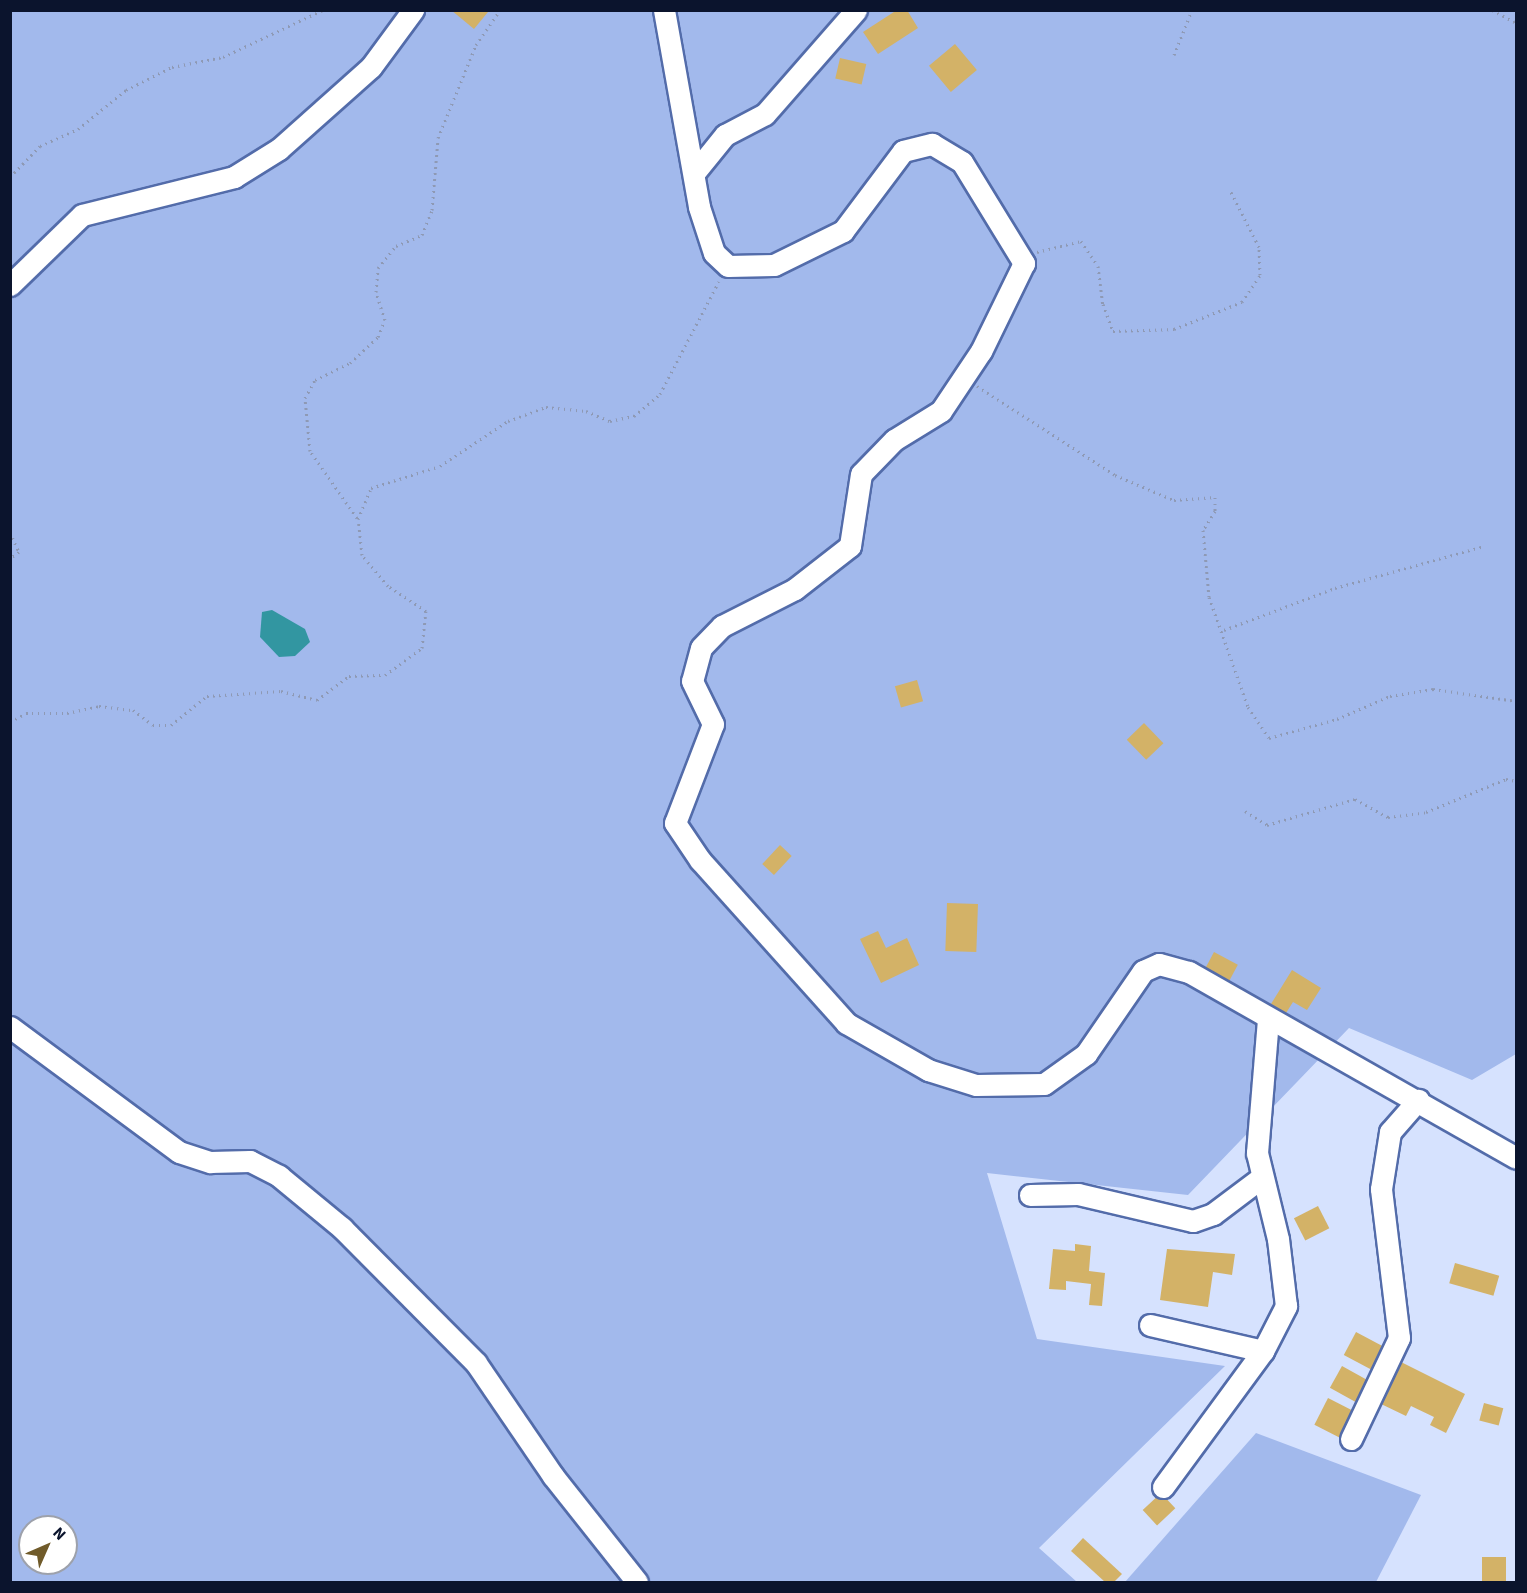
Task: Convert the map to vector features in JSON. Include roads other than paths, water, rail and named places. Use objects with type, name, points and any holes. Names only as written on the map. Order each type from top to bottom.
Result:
[{"type":"street","points":[[10,285],[82,214],[212,184],[279,149],[371,67],[413,10]]},
{"type":"street","points":[[664,10],[695,172],[699,207],[714,253],[728,266],[774,265],[843,231],[903,151],[932,144],[962,162],[1024,263],[964,377],[941,411],[894,440],[861,474],[850,546],[795,589],[722,626],[700,648],[692,681],[713,724],[675,823],[700,860],[846,1023],[928,1070],[976,1086],[1044,1084],[1086,1054],[1143,971],[1159,964],[1189,972],[1418,1100],[1516,1158]]},
{"type":"street","points":[[695,172],[725,135],[765,114],[856,10]]},
{"type":"street","points":[[1163,1487],[1263,1351],[1286,1306],[1278,1239],[1261,1178],[1257,1153],[1268,1018]]},
{"type":"street","points":[[10,1027],[179,1152],[210,1162],[250,1161],[279,1176],[342,1227],[476,1363],[553,1476],[637,1582]]},
{"type":"street","points":[[1351,1439],[1399,1338],[1381,1189],[1390,1132],[1418,1100]]},
{"type":"street","points":[[1030,1195],[1078,1194],[1193,1221],[1213,1214],[1261,1178]]},
{"type":"street","points":[[1150,1325],[1263,1351]]}]
